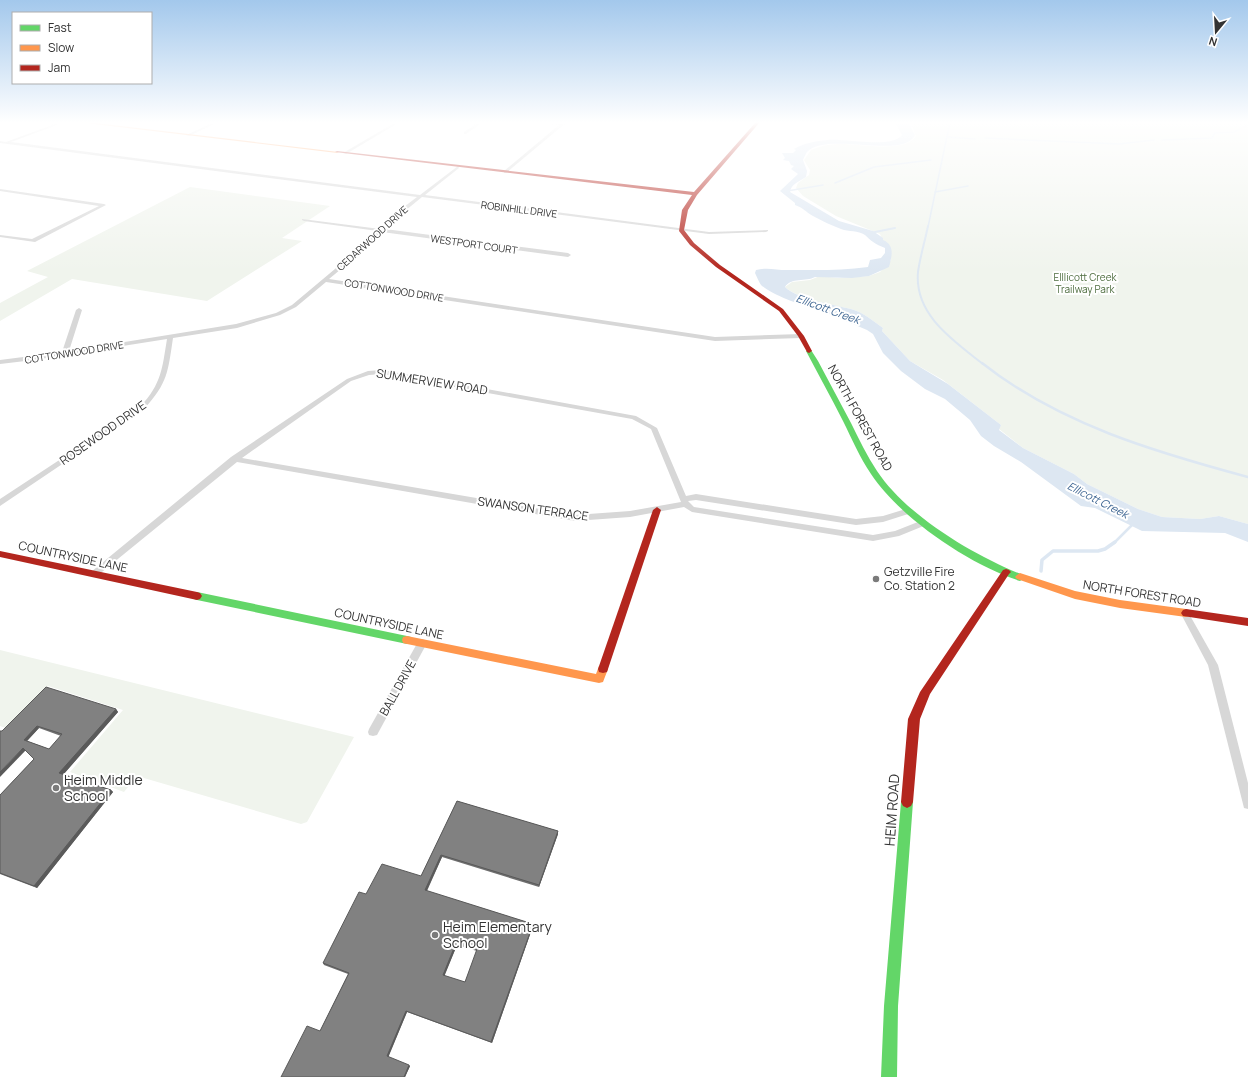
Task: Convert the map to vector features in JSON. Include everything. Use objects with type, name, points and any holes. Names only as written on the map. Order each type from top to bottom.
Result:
[{"type":"street","name":"ROBINHILL DRIVE","points":[[230,172],[681,230],[710,233],[766,231]]},
{"type":"street","name":"CEDARWOOD DRIVE","points":[[325,280],[419,197],[450,172]]},
{"type":"street","points":[[507,172],[695,194]]},
{"type":"street","points":[[681,230],[685,210],[695,194],[714,172]]},
{"type":"street","points":[[0,190],[104,205],[33,241],[0,236]]},
{"type":"street","name":"WESTPORT COURT","points":[[304,220],[568,255]]},
{"type":"street","name":"NORTH FOREST ROAD","points":[[681,230],[692,244],[718,266],[781,310],[801,336],[876,474],[895,498],[924,523],[966,551],[1006,572],[1046,586],[1096,600],[1184,614],[1248,622]]},
{"type":"street","name":"COTTONWOOD DRIVE","points":[[0,362],[170,337],[237,326],[269,318],[294,306],[325,280],[715,339],[801,336]]},
{"type":"street","points":[[65,353],[79,310]]},
{"type":"street","name":"ROSEWOOD DRIVE","points":[[0,503],[142,408],[153,397],[163,380],[170,337]]},
{"type":"street","name":"SUMMERVIEW ROAD","points":[[94,574],[234,459],[350,380],[368,373],[382,372],[634,417],[654,428],[684,501]]},
{"type":"street","name":"SWANSON TERRACE","points":[[234,459],[575,518],[599,518],[657,510],[696,497],[856,522],[873,522],[889,519],[909,511]]},
{"type":"street","points":[[684,501],[692,509],[873,538],[896,534],[924,523]]},
{"type":"street","name":"COUNTRYSIDE LANE","points":[[0,554],[599,679],[657,510]]},
{"type":"street","name":"HEIM ROAD","points":[[889,1077],[892,998],[914,719],[925,692],[1006,572]]},
{"type":"street","points":[[1184,614],[1213,665],[1248,804]]},
{"type":"street","name":"BALL DRIVE","points":[[374,732],[422,643]]},
{"type":"green space","name":"Elllicott Creek Trailway Park","points":[[810,172],[1248,172],[1248,524],[1219,516],[1200,519],[1162,517],[1138,509],[1087,484],[1074,474],[1023,448],[999,429],[1001,425],[943,380],[910,361],[882,331],[883,328],[868,317],[851,309],[798,295],[785,287],[792,282],[810,280],[820,276],[838,278],[869,276],[880,272],[891,260],[880,234],[836,216],[803,196],[796,188],[798,183],[809,175]]},
{"type":"green space","points":[[190,187],[330,206],[282,238],[302,241],[207,301],[72,279],[0,321],[0,303],[48,277],[27,271]]},
{"type":"green space","points":[[0,650],[354,737],[307,822],[301,824],[137,776],[124,792],[70,772],[123,710],[48,686],[6,728],[0,726]]},
{"type":"water","name":"Ellicott Creek","points":[[796,172],[807,172],[806,177],[794,185],[790,192],[839,221],[873,231],[887,242],[891,248],[892,255],[889,267],[869,276],[852,278],[815,277],[791,282],[785,287],[798,295],[851,309],[868,317],[883,328],[882,331],[910,361],[948,384],[1001,425],[999,430],[1023,448],[1074,474],[1087,484],[1138,509],[1162,517],[1200,519],[1219,516],[1248,524],[1248,542],[1225,533],[1142,531],[1095,508],[1081,506],[1021,462],[994,446],[981,436],[970,420],[945,399],[925,389],[901,371],[883,353],[873,334],[813,307],[786,299],[761,285],[755,273],[756,270],[828,270],[868,267],[870,260],[881,258],[885,253],[885,248],[878,245],[862,233],[841,229],[813,216],[795,205],[795,203],[780,191],[798,174]]},
{"type":"building","name":"Heim Middle School","points":[[46,687],[116,709],[59,773],[111,790],[34,886],[0,873],[0,795],[34,759],[23,748],[0,772],[0,731],[2,731]],"holes":[[[37,726],[62,734],[49,749],[24,740]]]},
{"type":"building","name":"Heim Elementary School","points":[[457,801],[558,831],[539,885],[441,855],[425,890],[533,924],[491,1042],[406,1011],[387,1056],[409,1065],[404,1077],[281,1077],[307,1026],[320,1031],[349,973],[323,963],[359,892],[366,894],[382,864],[421,876]],"holes":[[[456,943],[477,949],[465,982],[443,975]]]},
{"type":"waterway","points":[[835,183],[861,172]]},
{"type":"waterway","points":[[935,192],[939,172]]},
{"type":"waterway","points":[[787,191],[823,185]]},
{"type":"waterway","points":[[935,192],[968,186]]},
{"type":"waterway","points":[[928,227],[935,192]]},
{"type":"waterway","points":[[928,226],[918,272],[918,287],[922,301],[938,326],[983,364]]},
{"type":"waterway","points":[[870,233],[895,228]]},
{"type":"waterway","points":[[982,363],[1043,403],[1109,434],[1178,457],[1248,477]]},
{"type":"waterway","points":[[1115,542],[1134,523]]},
{"type":"waterway","points":[[1041,571],[1042,560],[1053,551],[1098,551],[1105,549],[1115,542]]},
{"type":"traffic: fast","points":[[809,351],[869,465],[887,489],[903,505],[941,535],[982,560],[1020,577]]},
{"type":"traffic: fast","points":[[197,596],[407,640]]},
{"type":"traffic: fast","points":[[889,1077],[891,1006],[907,802]]},
{"type":"traffic: slow","points":[[1020,577],[1075,595],[1120,604],[1186,613]]},
{"type":"traffic: slow","points":[[407,640],[599,679],[603,669]]},
{"type":"traffic: jam","points":[[510,172],[695,194]]},
{"type":"traffic: jam","points":[[714,172],[695,194],[685,210],[681,230],[692,244],[718,266],[781,310],[801,336],[809,351]]},
{"type":"traffic: jam","points":[[603,669],[657,510]]},
{"type":"traffic: jam","points":[[0,554],[197,596]]},
{"type":"traffic: jam","points":[[907,802],[914,719],[925,692],[1006,572]]},
{"type":"traffic: jam","points":[[1186,613],[1248,622]]},
{"type":"place","name":"Getzville Fire Co. Station 2","points":[[876,579]]},
{"type":"place","name":"Heim Middle School","points":[[56,788]]},
{"type":"place","name":"Heim Elementary School","points":[[435,935]]}]
